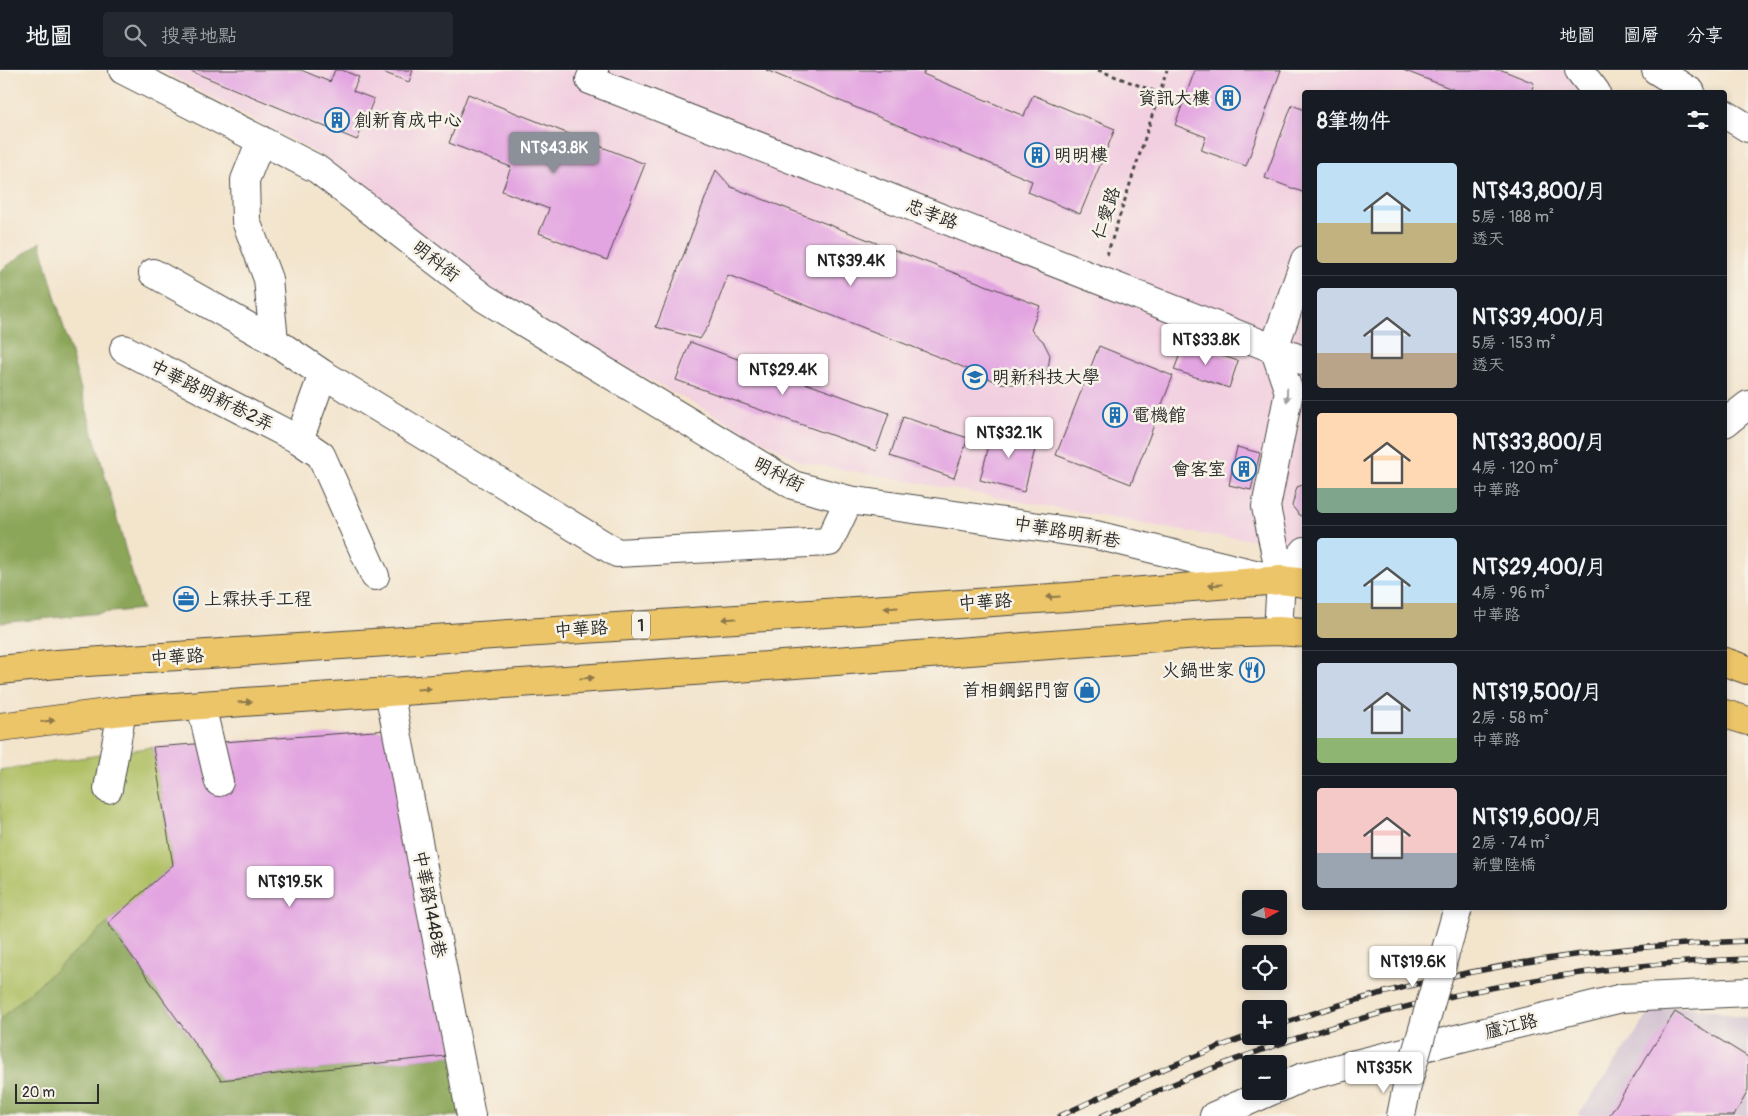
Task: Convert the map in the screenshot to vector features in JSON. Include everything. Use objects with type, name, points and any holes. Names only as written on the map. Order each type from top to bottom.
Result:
[{"type":"main road","name":"中華路","points":[[0,670],[57,664],[1293,582]]},
{"type":"main road","points":[[0,726],[122,712],[388,691],[1213,633],[1278,631],[1302,633]]},
{"type":"main road","points":[[1727,663],[1748,670]]},
{"type":"main road","points":[[1727,715],[1748,721]]},
{"type":"street","points":[[124,70],[261,140],[245,180],[246,221],[268,279],[274,341]]},
{"type":"street","points":[[1579,70],[1594,90]]},
{"type":"street","points":[[1656,70],[1689,90]]},
{"type":"street","name":"忠孝路","points":[[592,75],[1302,360]]},
{"type":"street","points":[[1727,115],[1748,128]]},
{"type":"street","name":"明科街","points":[[261,140],[317,169],[484,298],[552,340],[792,485],[849,500]]},
{"type":"street","points":[[1293,582],[1266,507],[1289,392],[1274,348],[1302,269]]},
{"type":"street","points":[[153,273],[274,341],[323,374],[618,553],[829,542],[849,500]]},
{"type":"street","name":"中華路明新巷2弄","points":[[124,349],[299,440],[321,455],[375,576]]},
{"type":"street","points":[[299,440],[323,374]]},
{"type":"street","points":[[1727,421],[1748,404]]},
{"type":"street","name":"中華路明新巷","points":[[849,500],[1096,535],[1293,582]]},
{"type":"street","points":[[1278,631],[1302,559]]},
{"type":"street","name":"中華路1448巷","points":[[388,691],[471,1116]]},
{"type":"street","points":[[201,705],[219,782]]},
{"type":"street","points":[[108,789],[122,712]]},
{"type":"street","points":[[1401,1116],[1408,1081],[1457,910]]},
{"type":"street","name":"廬江路","points":[[1287,1084],[1303,1077],[1622,998],[1748,992]]},
{"type":"street","points":[[1214,1116],[1250,1100]]},
{"type":"path","points":[[1098,70],[1159,93]]},
{"type":"path","name":"仁愛路","points":[[1099,279],[1167,70]]},
{"type":"shaded area","name":"明新科技大學","points":[[161,70],[1573,70],[1584,90],[1302,90],[1302,544],[1206,535],[802,462],[487,292],[326,158]]},
{"type":"shaded area","points":[[1693,1007],[1748,1018],[1748,1116],[1578,1116],[1653,1008]]},
{"type":"green space","points":[[40,242],[142,609],[0,623],[0,271]]},
{"type":"green space","points":[[153,747],[173,865],[0,1019],[0,770]]},
{"type":"green space","points":[[108,923],[221,1080],[455,1055],[463,1116],[0,1116],[0,1019]]},
{"type":"building","name":"創新育成中心","points":[[188,70],[301,70],[330,82],[335,70],[342,70],[359,77],[353,91],[374,99],[357,140]]},
{"type":"building","points":[[377,70],[413,70],[409,82]]},
{"type":"building","name":"明明樓","points":[[766,70],[925,70],[923,74],[1024,116],[1033,95],[1115,129],[1080,214],[1028,192],[1032,181]]},
{"type":"building","name":"資訊大樓","points":[[1195,70],[1281,70],[1246,166],[1201,150],[1206,137],[1175,125]]},
{"type":"building","points":[[1403,70],[1502,70],[1534,83],[1532,90],[1455,90]]},
{"type":"building","points":[[468,94],[645,164],[607,260],[539,233],[549,209],[502,191],[511,167],[449,143]]},
{"type":"building","points":[[1292,105],[1302,109],[1302,192],[1265,178]]},
{"type":"building","points":[[716,170],[731,187],[1040,306],[1031,330],[1043,341],[1050,355],[1047,376],[1027,385],[999,383],[949,361],[728,275],[710,323],[700,339],[656,327]]},
{"type":"building","points":[[690,342],[889,413],[876,451],[676,380]]},
{"type":"building","points":[[1184,343],[1238,361],[1229,388],[1174,370]]},
{"type":"building","name":"電機館","points":[[1099,346],[1173,376],[1131,484],[1056,455]]},
{"type":"building","points":[[903,417],[968,438],[954,478],[890,456]]},
{"type":"building","points":[[994,426],[1038,438],[1024,492],[980,480]]},
{"type":"building","name":"會客室","points":[[1237,447],[1260,453],[1251,490],[1229,485]]},
{"type":"building","points":[[1302,485],[1302,515],[1300,516],[1292,506],[1297,487]]},
{"type":"building","points":[[388,730],[455,1055],[221,1080],[108,923],[173,865],[153,747]]},
{"type":"building","points":[[1675,1012],[1748,1057],[1748,1091],[1734,1116],[1609,1116]]},
{"type":"railway","points":[[1287,1022],[1335,1006],[1393,990],[1451,976],[1510,965],[1629,949],[1748,941]]},
{"type":"railway","points":[[1102,1116],[1178,1082],[1256,1052],[1336,1026],[1417,1004],[1499,986],[1581,973],[1664,964],[1748,959]]},
{"type":"railway","points":[[1060,1116],[1155,1073],[1242,1038]]},
{"type":"place","name":"資訊大樓","points":[[1228,98]]},
{"type":"place","name":"創新育成中心","points":[[337,120]]},
{"type":"place","name":"明明樓","points":[[1037,155]]},
{"type":"place","name":"明新科技大學","points":[[975,377]]},
{"type":"place","name":"電機館","points":[[1115,415]]},
{"type":"place","name":"會客室","points":[[1244,469]]},
{"type":"place","name":"上霖扶手工程","points":[[186,599]]},
{"type":"place","name":"火鍋世家","points":[[1252,670]]},
{"type":"place","name":"首相鋼鋁門窗","points":[[1087,690]]}]
